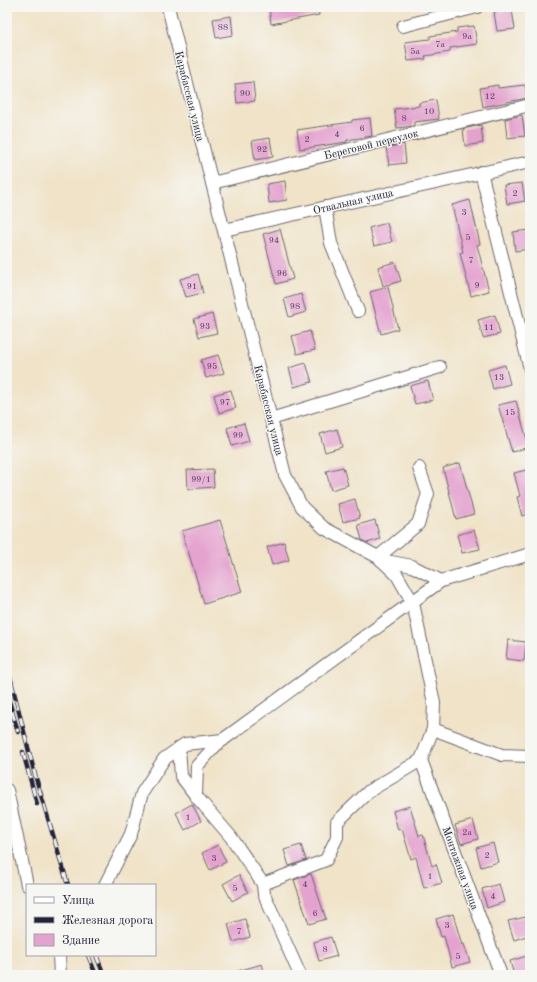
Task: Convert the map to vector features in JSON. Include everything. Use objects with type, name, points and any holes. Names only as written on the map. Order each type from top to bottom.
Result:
[{"type":"street","name":"Карабасская улица","points":[[168,7],[285,475],[302,507],[324,528],[380,558],[397,575],[413,603],[434,703],[433,729],[421,760]]},
{"type":"street","points":[[403,26],[477,7]]},
{"type":"street","name":"Береговой переулок","points":[[212,183],[530,105]]},
{"type":"street","name":"Отвальная улица","points":[[224,230],[530,162]]},
{"type":"street","points":[[481,172],[530,369]]},
{"type":"street","points":[[325,207],[332,243],[358,311]]},
{"type":"street","points":[[271,419],[440,367]]},
{"type":"street","points":[[380,558],[418,524],[428,494],[419,468]]},
{"type":"street","points":[[196,796],[196,766],[223,740],[413,603],[441,581],[530,554]]},
{"type":"street","points":[[380,558],[412,566],[441,581]]},
{"type":"street","points":[[433,729],[502,755],[530,756]]},
{"type":"street","points":[[106,884],[131,834],[142,793],[164,758],[185,744],[223,740]]},
{"type":"street","points":[[179,748],[182,776],[196,796],[231,837],[263,884],[264,894],[300,975]]},
{"type":"street","points":[[263,884],[326,860],[337,838],[338,822],[369,791],[421,760]]},
{"type":"street","name":"Монтажная улица","points":[[421,760],[501,975]]},
{"type":"street","points":[[7,790],[27,884]]},
{"type":"street","points":[[59,956],[60,975]]},
{"type":"building","points":[[269,7],[318,7],[319,15],[271,24]]},
{"type":"building","points":[[512,10],[515,29],[497,31],[494,12]]},
{"type":"building","points":[[231,16],[233,35],[216,38],[213,19]]},
{"type":"building","points":[[474,26],[477,44],[450,48],[450,52],[425,56],[426,59],[408,61],[405,42],[430,39],[430,36],[457,32],[457,28]]},
{"type":"building","points":[[253,82],[255,101],[237,103],[235,84]]},
{"type":"building","points":[[498,85],[498,88],[525,85],[527,98],[483,107],[480,88]]},
{"type":"building","points":[[436,100],[439,119],[414,122],[414,126],[397,128],[394,109],[419,106],[419,103]]},
{"type":"building","points":[[522,115],[525,136],[507,138],[505,119]]},
{"type":"building","points":[[370,118],[372,136],[347,140],[347,142],[300,149],[297,130]]},
{"type":"building","points":[[481,125],[483,143],[465,146],[463,129]]},
{"type":"building","points":[[270,138],[273,157],[255,160],[252,141]]},
{"type":"building","points":[[404,144],[406,163],[389,165],[386,148]]},
{"type":"building","points":[[285,181],[287,200],[269,203],[267,184]]},
{"type":"building","points":[[522,183],[525,201],[507,204],[504,185]]},
{"type":"building","points":[[470,200],[480,244],[477,245],[489,291],[471,296],[460,253],[463,252],[452,205]]},
{"type":"building","points":[[387,223],[392,242],[374,246],[369,228]]},
{"type":"building","points":[[280,229],[293,279],[276,284],[263,234]]},
{"type":"building","points":[[530,230],[530,249],[515,251],[513,232]]},
{"type":"building","points":[[395,262],[401,281],[383,286],[378,267]]},
{"type":"building","points":[[198,274],[203,293],[186,297],[180,279]]},
{"type":"building","points":[[388,287],[398,329],[381,334],[370,292]]},
{"type":"building","points":[[301,294],[306,312],[289,317],[284,299]]},
{"type":"building","points":[[212,314],[217,333],[199,337],[194,319]]},
{"type":"building","points":[[495,315],[500,334],[483,338],[478,320]]},
{"type":"building","points":[[310,331],[315,350],[297,354],[292,336]]},
{"type":"building","points":[[218,355],[224,373],[206,378],[201,360]]},
{"type":"building","points":[[306,363],[312,382],[294,387],[289,368]]},
{"type":"building","points":[[505,365],[510,384],[493,389],[488,370]]},
{"type":"building","points":[[428,381],[433,400],[415,404],[410,386]]},
{"type":"building","points":[[231,390],[236,408],[219,413],[214,395]]},
{"type":"building","points":[[516,401],[529,447],[512,452],[498,405]]},
{"type":"building","points":[[244,423],[249,441],[232,446],[227,428]]},
{"type":"building","points":[[337,429],[342,447],[325,452],[320,434]]},
{"type":"building","points":[[460,463],[474,514],[456,519],[443,468]]},
{"type":"building","points":[[343,467],[348,485],[331,490],[326,471]]},
{"type":"building","points":[[213,469],[214,487],[188,489],[187,470]]},
{"type":"building","points":[[530,469],[530,513],[522,516],[517,497],[520,496],[514,473]]},
{"type":"building","points":[[355,499],[360,518],[343,522],[338,504]]},
{"type":"building","points":[[220,520],[242,592],[204,604],[182,531]]},
{"type":"building","points":[[375,520],[380,539],[367,543],[362,540],[358,525]]},
{"type":"building","points":[[474,530],[480,549],[462,553],[457,535]]},
{"type":"building","points":[[284,542],[289,560],[272,565],[267,547]]},
{"type":"building","points":[[508,640],[526,642],[524,661],[506,659]]},
{"type":"building","points":[[192,804],[201,821],[185,830],[176,813]]},
{"type":"building","points":[[410,806],[419,836],[423,835],[432,866],[436,864],[442,883],[424,888],[416,857],[411,859],[402,829],[398,830],[393,811]]},
{"type":"building","points":[[473,820],[478,839],[461,844],[455,825]]},
{"type":"building","points":[[493,843],[498,862],[481,867],[476,848]]},
{"type":"building","points":[[218,845],[226,862],[210,870],[202,853]]},
{"type":"building","points":[[301,845],[306,860],[289,866],[284,850]]},
{"type":"building","points":[[311,874],[326,919],[309,924],[294,880]]},
{"type":"building","points":[[239,875],[248,892],[232,901],[223,884]]},
{"type":"building","points":[[499,884],[504,902],[487,908],[482,889]]},
{"type":"building","points":[[453,914],[462,945],[464,944],[470,962],[452,967],[444,936],[441,937],[436,919]]},
{"type":"building","points":[[526,917],[530,935],[514,940],[508,921]]},
{"type":"building","points":[[245,919],[250,937],[233,942],[228,924]]},
{"type":"building","points":[[331,937],[337,956],[319,961],[314,942]]},
{"type":"building","points":[[527,956],[530,975],[514,975],[510,961]]},
{"type":"building","points":[[262,964],[265,975],[231,975],[231,973]]},
{"type":"railway","points":[[7,665],[35,775],[68,884]]},
{"type":"railway","points":[[7,694],[18,732]]},
{"type":"railway","points":[[23,752],[37,804]]},
{"type":"railway","points":[[88,956],[96,975]]},
{"type":"railway","points":[[96,956],[104,975]]}]
